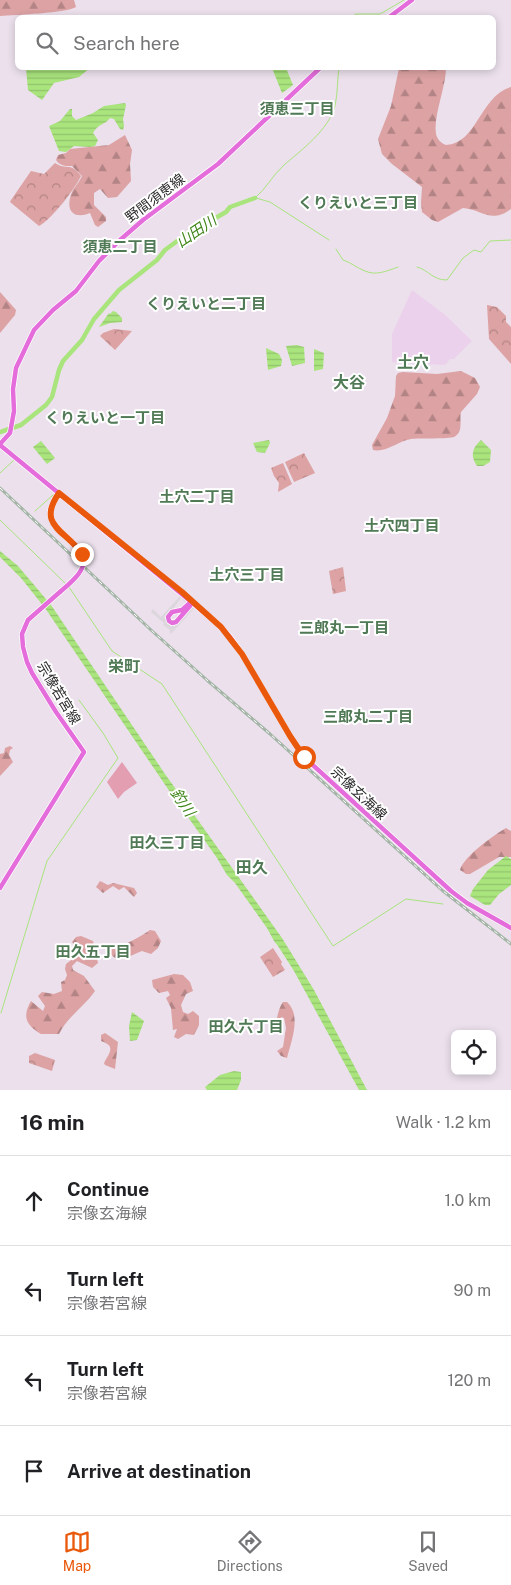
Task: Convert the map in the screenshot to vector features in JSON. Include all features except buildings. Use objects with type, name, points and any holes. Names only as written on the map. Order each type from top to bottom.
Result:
[{"type":"main road","points":[[392,15],[412,0]]},
{"type":"main road","name":"野間須恵線","points":[[0,445],[10,431],[12,423],[16,368],[34,330],[76,291],[99,261],[120,240],[143,220],[218,164],[318,70]]},
{"type":"main road","name":"宗像玄海線","points":[[0,445],[217,623],[236,645],[295,744],[310,764],[450,892],[511,928]]},
{"type":"main road","name":"宗像若宮線","points":[[0,888],[84,752],[56,712],[29,667],[22,640],[22,634],[27,621],[81,573],[84,560],[80,550],[52,521],[50,511],[52,502],[59,493]]},
{"type":"main road","points":[[192,601],[176,622],[172,623],[169,621],[168,617],[172,612],[182,610],[192,601]]},
{"type":"shaded area","points":[[412,290],[444,314],[472,341],[445,365],[392,362],[392,334]]},
{"type":"shaded area","points":[[181,595],[186,603],[181,598],[164,617],[172,626],[189,608],[195,607],[171,634],[169,629],[163,625],[164,623],[151,612],[153,609],[161,617]]},
{"type":"shaded area","points":[[122,762],[137,783],[118,799],[107,782]]},
{"type":"green space","points":[[0,0],[74,0],[76,7],[52,12],[0,16]]},
{"type":"green space","points":[[399,70],[446,70],[438,110],[436,134],[437,138],[446,145],[456,143],[465,137],[492,100],[501,92],[511,87],[511,209],[492,216],[463,208],[438,222],[422,212],[422,187],[382,154],[378,139],[391,106]]},
{"type":"green space","points":[[125,135],[132,150],[130,164],[131,181],[117,197],[108,198],[100,189],[94,193],[94,205],[106,217],[106,221],[98,227],[95,225],[90,213],[78,215],[71,210],[69,201],[73,190],[82,176],[72,166],[63,165],[56,160],[58,155],[66,153],[70,149],[109,145]]},
{"type":"green space","points":[[55,163],[71,167],[81,176],[62,204],[39,226],[10,202],[31,171],[44,174]]},
{"type":"green space","points":[[0,292],[16,310],[15,315],[0,333]]},
{"type":"green space","points":[[487,305],[497,307],[506,316],[506,322],[511,327],[511,364],[489,339]]},
{"type":"green space","points":[[114,329],[132,331],[115,350],[100,336]]},
{"type":"green space","points":[[461,371],[475,378],[480,387],[477,394],[461,412],[460,429],[457,435],[451,438],[411,439],[383,450],[373,450],[372,445],[387,418],[395,396],[396,376],[398,373],[437,374]]},
{"type":"green space","points":[[304,453],[315,473],[294,482],[285,462]]},
{"type":"green space","points":[[283,463],[292,484],[278,492],[279,483],[271,468]]},
{"type":"green space","points":[[343,567],[346,591],[333,594],[329,571]]},
{"type":"green space","points":[[10,746],[13,748],[10,750],[9,755],[13,762],[0,776],[0,754],[4,753],[5,748]]},
{"type":"green space","points":[[506,828],[511,831],[511,857],[499,857],[470,874],[460,870],[473,853]]},
{"type":"green space","points":[[100,881],[108,885],[113,883],[134,888],[137,893],[134,897],[124,887],[119,890],[113,886],[103,893],[96,887]]},
{"type":"green space","points":[[150,930],[155,931],[161,941],[158,948],[151,954],[142,951],[120,959],[116,958],[109,951],[132,941]]},
{"type":"green space","points":[[81,936],[93,941],[98,963],[92,968],[77,961],[72,966],[73,970],[84,976],[95,991],[67,1022],[59,1034],[41,1034],[27,1020],[28,1007],[31,1001],[43,1011],[45,1006],[38,996],[42,992],[54,994],[62,991],[61,982],[65,980],[67,975],[66,964],[79,954],[79,950],[72,942],[76,937]]},
{"type":"green space","points":[[273,948],[285,970],[273,977],[260,957]]},
{"type":"green space","points":[[174,974],[183,975],[190,982],[193,991],[186,994],[181,1005],[183,1012],[188,1014],[193,1011],[199,1016],[199,1025],[194,1035],[186,1034],[178,1039],[174,1037],[177,1029],[173,1030],[171,1008],[166,998],[170,995],[168,991],[159,993],[153,987],[152,980]]},
{"type":"green space","points":[[283,1002],[287,1002],[291,1008],[295,1021],[287,1058],[281,1056],[277,1051],[283,1047],[286,1028],[284,1018],[281,1017],[281,1025],[276,1034],[273,1033],[279,1009]]},
{"type":"green space","points":[[105,1033],[118,1042],[115,1069],[104,1063],[110,1050],[109,1045],[101,1041],[101,1035]]},
{"type":"green space","points":[[35,1053],[55,1060],[52,1071],[29,1063],[29,1056]]},
{"type":"water","points":[[26,70],[88,70],[79,77],[54,83],[42,100],[28,90]]},
{"type":"water","points":[[273,70],[287,70],[293,85],[282,93]]},
{"type":"water","points":[[125,103],[123,130],[120,129],[114,119],[110,118],[93,133],[98,140],[95,146],[74,146],[66,152],[59,151],[49,126],[60,121],[70,109],[72,109],[72,116],[76,120],[104,106]]},
{"type":"water","points":[[113,311],[122,318],[122,322],[110,323],[99,327],[109,313]]},
{"type":"water","points":[[297,345],[304,347],[305,363],[292,366],[286,346]]},
{"type":"water","points":[[266,348],[279,354],[282,360],[281,366],[268,370]]},
{"type":"water","points":[[314,349],[324,353],[323,369],[314,371]]},
{"type":"water","points":[[269,440],[270,443],[265,453],[257,452],[253,443]]},
{"type":"water","points":[[481,440],[491,450],[490,462],[483,466],[477,466],[473,459],[473,452]]},
{"type":"water","points":[[41,441],[55,458],[47,464],[33,447]]},
{"type":"water","name":"釣川","points":[[0,551],[18,566],[51,605],[165,774],[282,938],[314,990],[367,1090],[359,1090],[294,971],[267,928],[235,883],[227,875],[45,608],[21,578],[0,557]]},
{"type":"water","points":[[506,856],[511,859],[511,885],[499,894],[490,905],[485,905],[470,896],[473,889],[488,870]]},
{"type":"water","points":[[132,1012],[144,1021],[137,1040],[130,1041],[129,1026]]},
{"type":"water","points":[[234,1071],[241,1072],[241,1080],[237,1090],[207,1090],[205,1087],[220,1075]]},
{"type":"waterway","name":"山田川","points":[[354,15],[380,14],[404,0]]},
{"type":"waterway","name":"山田川","points":[[255,198],[279,170],[313,139],[326,124],[335,106],[339,70]]},
{"type":"waterway","name":"山田川","points":[[0,432],[21,425],[46,405],[52,397],[63,361],[82,340],[94,319],[119,290],[157,260],[165,250],[195,228],[226,212],[230,207],[255,198]]},
{"type":"waterway","points":[[256,198],[270,202],[329,240]]},
{"type":"waterway","points":[[417,267],[434,277],[447,280],[463,258],[474,250],[481,252],[490,241],[511,240]]},
{"type":"waterway","points":[[336,249],[343,260],[362,270],[373,273],[398,267]]},
{"type":"waterway","points":[[0,473],[14,460]]},
{"type":"waterway","points":[[35,511],[53,495]]},
{"type":"waterway","points":[[0,520],[66,584]]},
{"type":"waterway","points":[[69,587],[112,651],[162,684],[333,946],[406,899],[443,904]]},
{"type":"waterway","points":[[1,1013],[47,861],[118,758],[103,733],[79,700]]},
{"type":"railway","points":[[0,488],[151,630],[270,734],[443,891],[511,944]]},
{"type":"district","name":"須恵三丁目","points":[[297,108]]},
{"type":"district","name":"くりえいと三丁目","points":[[358,202]]},
{"type":"district","name":"須恵二丁目","points":[[120,246]]},
{"type":"district","name":"くりえいと二丁目","points":[[206,303]]},
{"type":"district","name":"土穴","points":[[413,362]]},
{"type":"district","name":"大谷","points":[[349,382]]},
{"type":"district","name":"くりえいと一丁目","points":[[105,417]]},
{"type":"district","name":"土穴二丁目","points":[[197,496]]},
{"type":"district","name":"土穴四丁目","points":[[402,525]]},
{"type":"district","name":"土穴三丁目","points":[[247,574]]},
{"type":"district","name":"三郎丸一丁目","points":[[344,627]]},
{"type":"district","name":"栄町","points":[[124,666]]},
{"type":"district","name":"三郎丸二丁目","points":[[368,716]]},
{"type":"district","name":"田久三丁目","points":[[167,842]]},
{"type":"district","name":"田久","points":[[252,867]]},
{"type":"district","name":"田久五丁目","points":[[93,951]]},
{"type":"district","name":"田久六丁目","points":[[246,1026]]},
{"type":"route","points":[[82,554],[52,521],[50,508],[59,493],[182,592],[221,627],[242,654],[304,757]]}]
